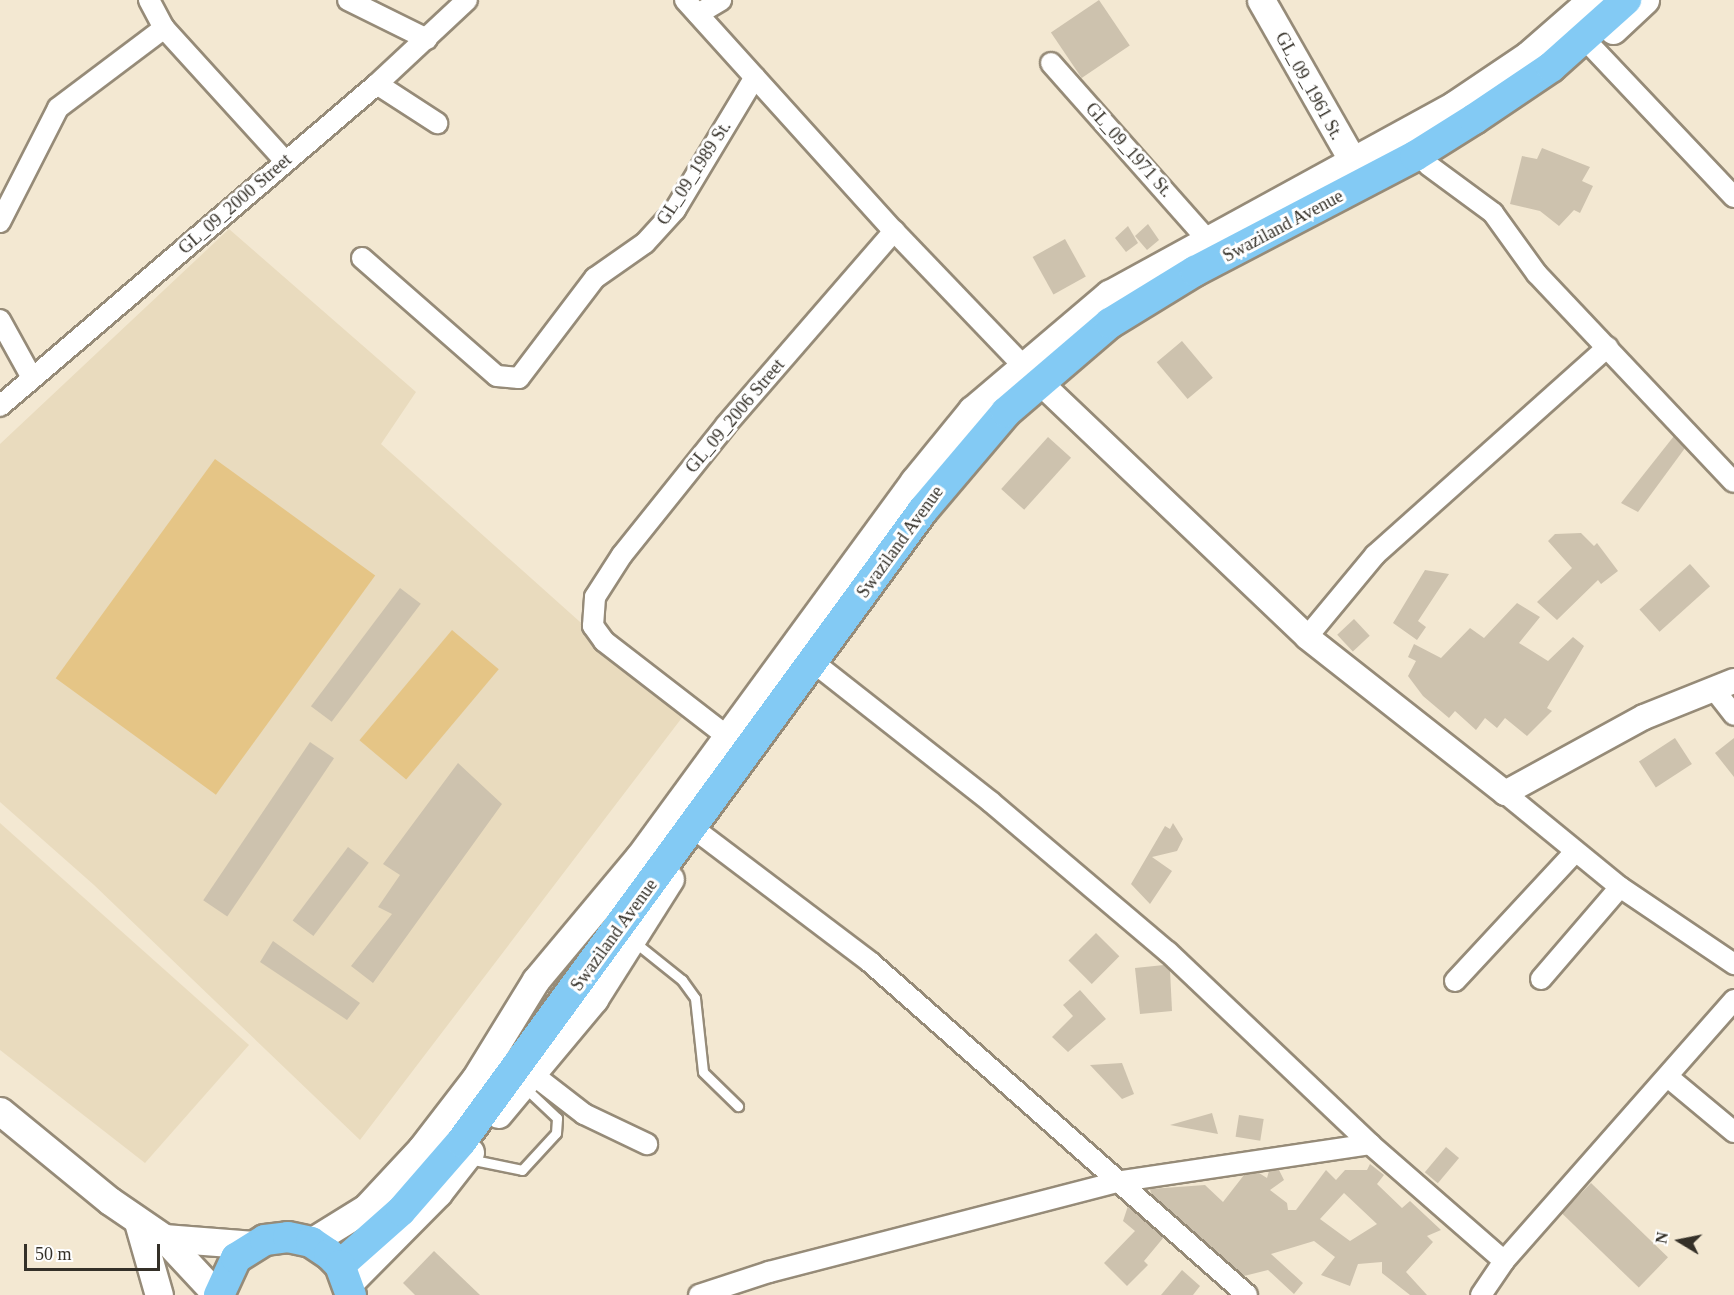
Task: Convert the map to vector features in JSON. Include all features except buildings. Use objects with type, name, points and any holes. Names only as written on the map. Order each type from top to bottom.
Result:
[{"type":"main road","name":"GL_09_1961 St.","points":[[1261,0],[1362,178]]},
{"type":"main road","points":[[1362,178],[1491,81],[1591,0]]},
{"type":"main road","name":"Swaziland Avenue","points":[[1362,178],[1528,71],[1613,0]]},
{"type":"main road","name":"Swaziland Avenue","points":[[336,1268],[446,1144],[956,450],[1034,378],[1145,288],[1362,178],[1518,91],[1626,0]]},
{"type":"main road","points":[[336,1268],[438,1193],[527,1079],[594,999],[701,834],[973,466],[1034,378],[1109,294],[1206,238],[1362,178],[1428,165],[1521,106],[1593,48],[1645,0]]},
{"type":"main road","points":[[336,1268],[366,1208],[421,1149],[475,1078],[536,980],[613,890],[728,737],[936,451],[1034,378]]},
{"type":"main road","points":[[0,1111],[138,1221],[164,1238],[218,1295],[237,1258],[254,1245],[276,1238],[336,1268]]},
{"type":"main road","points":[[138,1221],[159,1295]]},
{"type":"main road","points":[[164,1238],[254,1245]]},
{"type":"street","points":[[149,0],[164,28],[285,161]]},
{"type":"street","points":[[348,0],[427,39]]},
{"type":"street","name":"GL_09_2000 Street","points":[[0,406],[377,84],[467,0]]},
{"type":"street","points":[[721,0],[692,7],[894,231],[1034,378],[1307,637],[1575,852],[1620,886],[1734,964]]},
{"type":"street","points":[[0,222],[58,108],[164,28]]},
{"type":"street","points":[[1593,48],[1734,197]]},
{"type":"street","name":"GL_09_1971 St.","points":[[1051,63],[1206,238]]},
{"type":"street","name":"GL_09_1989 St.","points":[[362,258],[497,376],[519,378],[595,278],[645,243],[675,210],[756,77]]},
{"type":"street","points":[[377,84],[437,123]]},
{"type":"street","points":[[1428,165],[1493,213],[1537,274],[1734,482]]},
{"type":"street","name":"GL_09_2006 Street","points":[[728,737],[604,641],[593,626],[591,612],[622,555],[810,325],[894,231]]},
{"type":"street","points":[[0,320],[32,378]]},
{"type":"street","points":[[1307,637],[1375,555],[1608,347]]},
{"type":"street","points":[[822,669],[992,802],[1168,952],[1370,1144],[1504,1261]]},
{"type":"street","points":[[1505,794],[1644,717],[1723,685],[1734,715]]},
{"type":"street","points":[[701,834],[870,962],[1116,1182],[1247,1295]]},
{"type":"street","points":[[1455,981],[1575,852]]},
{"type":"street","points":[[1541,979],[1620,886]]},
{"type":"street","points":[[1484,1294],[1504,1261],[1734,1000]]},
{"type":"street","points":[[1668,1077],[1734,1132]]},
{"type":"street","points":[[527,1079],[584,1114],[647,1144]]},
{"type":"street","points":[[699,1295],[770,1272],[1116,1182],[1370,1144]]},
{"type":"lane","points":[[632,940],[682,980],[695,998],[703,1072],[738,1106]]},
{"type":"lane","points":[[465,1158],[522,1170],[556,1133],[556,1118],[527,1079]]},
{"type":"shaded area","points":[[229,229],[416,392],[381,444],[684,715],[360,1140],[94,885],[0,802],[0,444]]},
{"type":"shaded area","points":[[215,459],[375,575],[216,795],[56,678]]},
{"type":"shaded area","points":[[452,630],[499,669],[406,780],[359,740]]},
{"type":"shaded area","points":[[0,823],[249,1045],[145,1163],[0,1050]]}]
